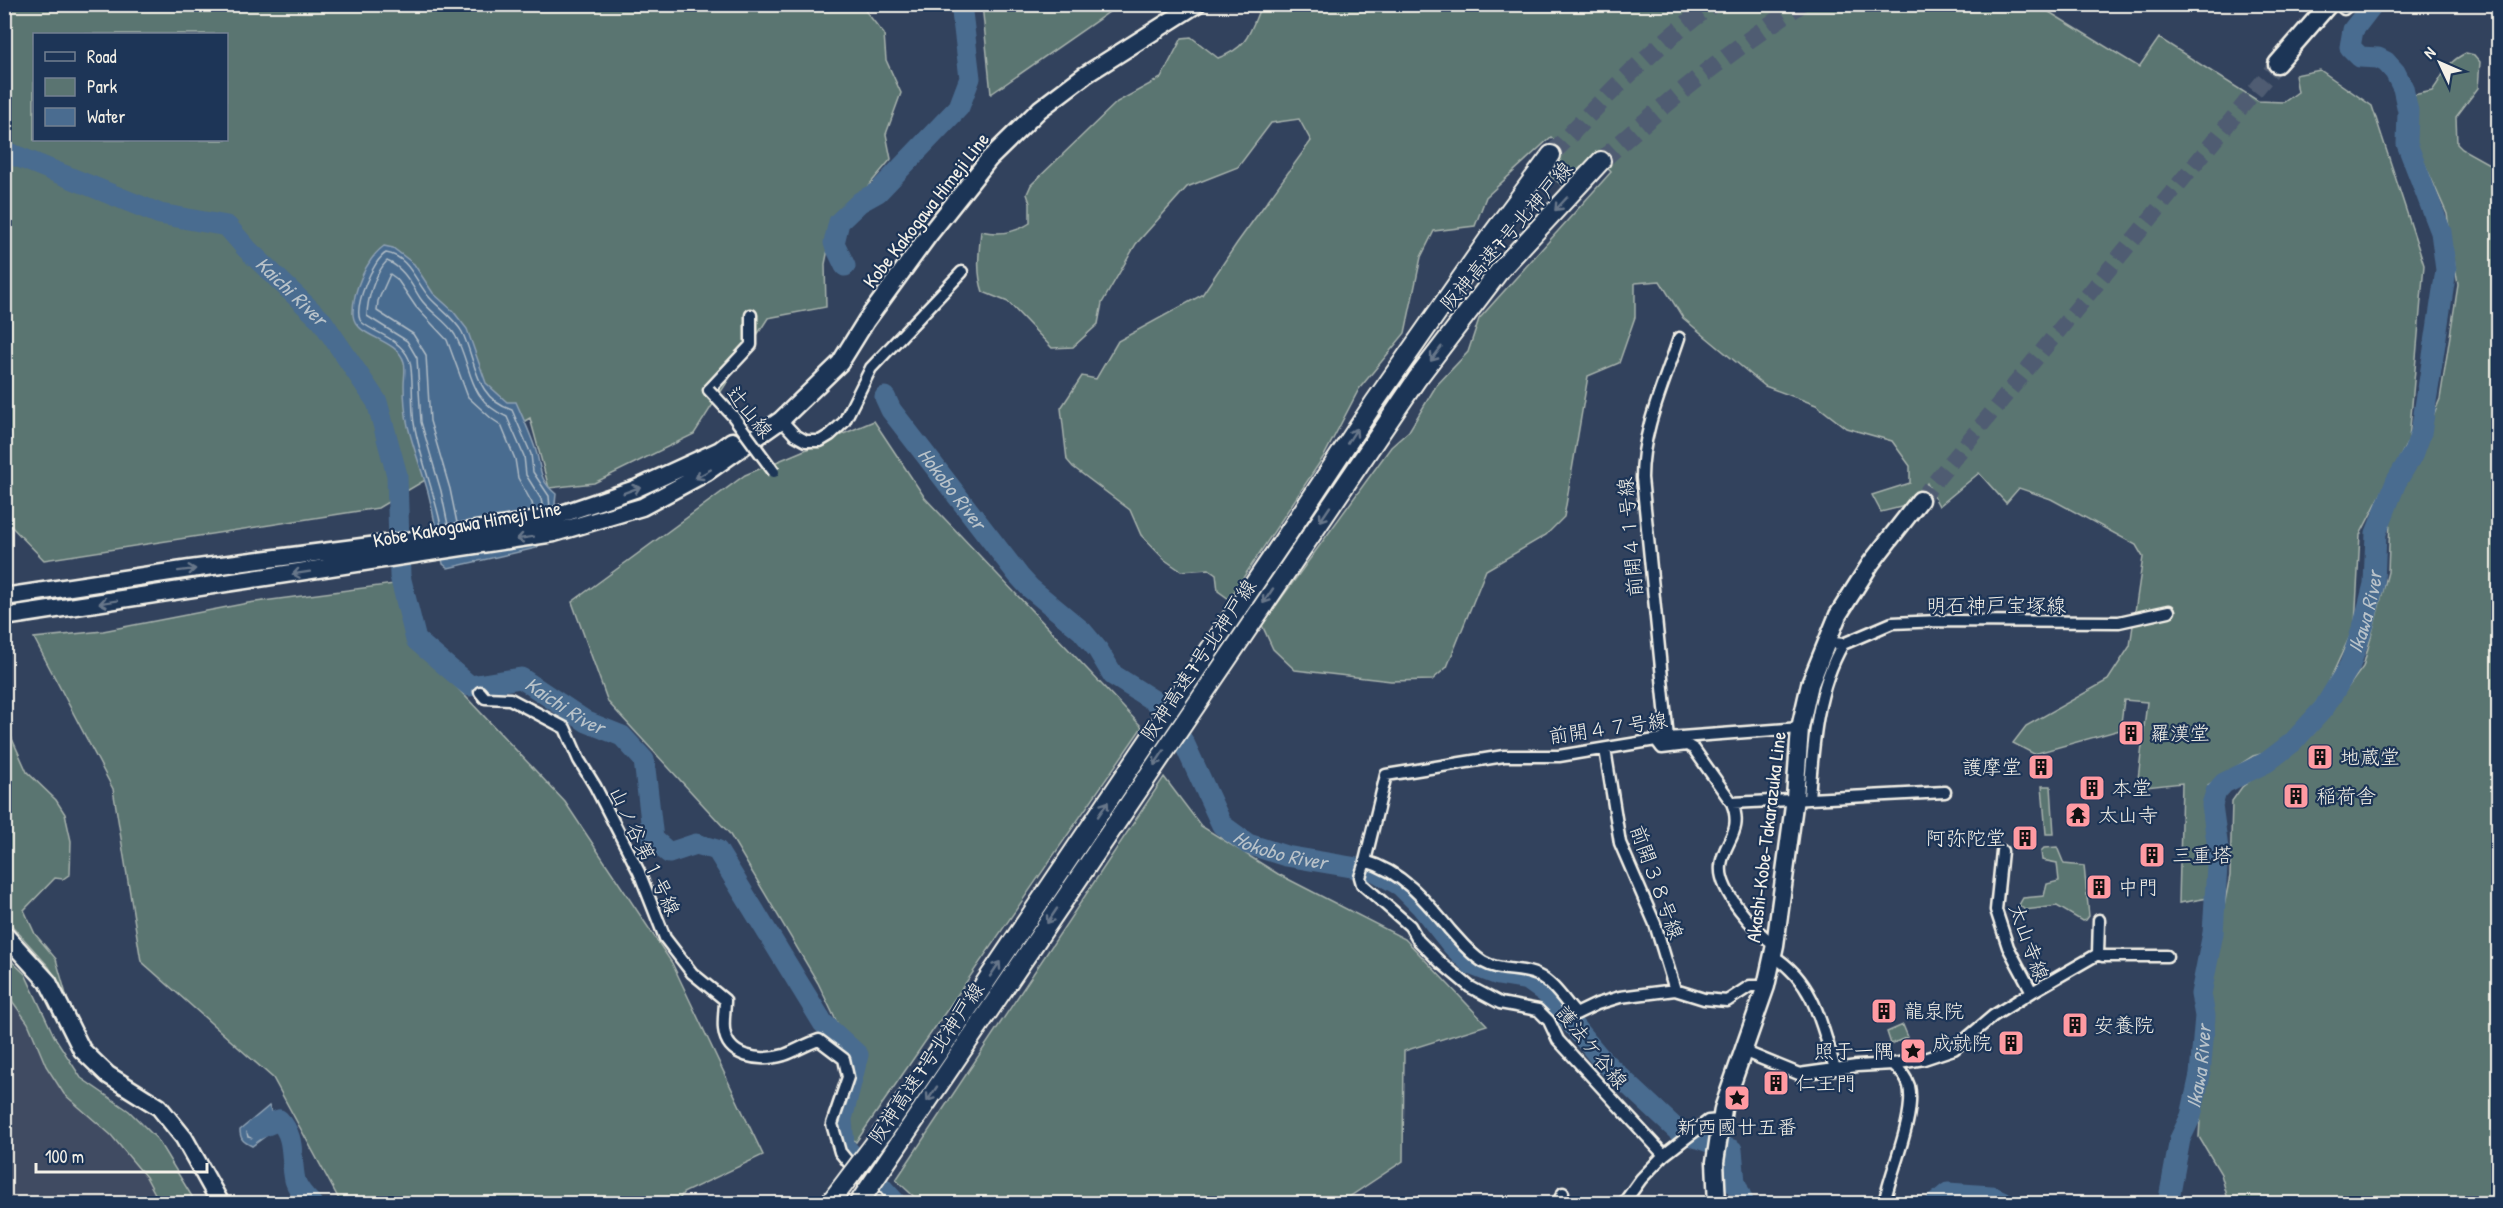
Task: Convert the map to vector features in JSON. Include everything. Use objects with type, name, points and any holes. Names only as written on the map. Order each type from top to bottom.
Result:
[{"type":"highway","name":"阪神高速7号北神戸線","points":[[1078,863],[1374,403],[1490,237],[1551,155]]},
{"type":"highway","name":"阪神高速7号北神戸線","points":[[858,1203],[958,1040],[1078,863],[1301,548],[1417,379],[1479,297],[1527,239],[1601,161]]},
{"type":"highway","name":"阪神高速7号北神戸線","points":[[829,1203],[958,1040]]},
{"type":"main road","name":"Kobe Kakogawa Himeji Line","points":[[579,517],[642,507],[707,472],[782,420],[840,363],[866,321],[928,236],[989,159],[1040,109],[1085,75],[1197,4]]},
{"type":"main road","points":[[2277,64],[2340,6]]},
{"type":"main road","name":"Kobe Kakogawa Himeji Line","points":[[4,597],[190,569],[357,556],[554,533],[579,517],[635,489],[720,450],[777,410],[836,354],[866,321]]},
{"type":"main road","name":"Akashi-Kobe-Takarazuka Line","points":[[1717,1203],[1716,1152],[1720,1127],[1766,986],[1802,798],[1800,728],[1810,684],[1838,615],[1871,563],[1920,500]]},
{"type":"main road","name":"Kobe Kakogawa Himeji Line","points":[[4,617],[357,556]]},
{"type":"main road","points":[[4,934],[48,982],[82,1050],[108,1075],[159,1107],[178,1130],[221,1203]]},
{"type":"street","points":[[782,420],[795,435],[806,441],[820,441],[830,435],[844,422],[871,368],[962,273]]},
{"type":"street","name":"辻山線","points":[[751,315],[751,345],[709,390],[733,416],[774,472]]},
{"type":"street","name":"前開４１号線","points":[[1668,738],[1643,490],[1642,456],[1646,437],[1679,338]]},
{"type":"street","name":"明石神戸宝塚線","points":[[1826,642],[1844,644],[1892,623],[2119,622],[2169,611]]},
{"type":"street","points":[[1802,798],[1823,695],[1836,657],[1844,644]]},
{"type":"street","name":"山ノ谷第１号線","points":[[480,692],[485,698],[510,699],[565,728],[579,760],[595,786],[639,872],[665,938],[692,973],[725,1000],[724,1029],[728,1042],[746,1058],[784,1055],[819,1040],[844,1059],[848,1077],[832,1124],[840,1152],[882,1203]]},
{"type":"street","name":"前開４７号線","points":[[1674,990],[1620,997],[1576,1014],[1538,975],[1484,963],[1464,946],[1417,890],[1378,865],[1365,861],[1386,775],[1504,756],[1559,756],[1668,738],[1800,728]]},
{"type":"street","points":[[1656,740],[1662,748],[1687,745],[1694,749],[1732,804],[1737,821],[1733,837],[1720,865],[1721,876],[1745,917],[1811,994],[1834,1069]]},
{"type":"street","name":"前開３８号線","points":[[1605,749],[1620,843],[1655,924],[1674,990]]},
{"type":"street","points":[[1732,804],[1802,798],[1945,792]]},
{"type":"street","name":"太山寺線","points":[[1743,1051],[1799,1074],[1924,1059],[1954,1049],[2001,1010],[2032,992],[2008,947],[1996,910],[2002,851]]},
{"type":"street","name":"護法ケ谷線","points":[[1365,862],[1360,877],[1362,884],[1410,926],[1418,940],[1440,962],[1470,987],[1500,1003],[1538,1010],[1549,1021],[1558,1040],[1664,1155]]},
{"type":"street","points":[[2098,954],[2099,920]]},
{"type":"street","points":[[2032,992],[2098,954],[2103,956],[2167,956]]},
{"type":"street","points":[[1674,990],[1704,999],[1727,1001],[1750,986],[1766,986]]},
{"type":"street","points":[[1884,1203],[1904,1132],[1909,1099],[1906,1079],[1893,1064]]},
{"type":"street","points":[[1623,1203],[1641,1179],[1664,1155],[1684,1139],[1708,1121],[1720,1127]]},
{"type":"street","points":[[1557,1203],[1563,1193]]},
{"type":"shaded area","points":[[4,991],[28,1023],[46,1066],[64,1094],[111,1135],[146,1177],[160,1203],[5,1203]]},
{"type":"green space","points":[[860,4],[884,34],[886,60],[901,93],[886,134],[891,159],[832,229],[825,264],[826,307],[768,318],[694,434],[594,483],[549,488],[530,418],[378,508],[44,560],[5,520],[5,5]]},
{"type":"green space","points":[[982,4],[1119,4],[1119,5],[991,94]]},
{"type":"green space","points":[[2036,4],[2139,67],[2159,38],[2258,101],[2284,102],[2298,92],[2295,75],[2320,70],[2372,106],[2424,265],[2409,439],[2360,535],[2355,625],[2324,692],[2307,715],[2273,751],[2253,756],[2208,785],[2214,849],[2208,898],[2179,903],[2182,783],[2137,788],[2147,702],[2124,700],[2120,730],[2034,754],[2013,743],[2026,726],[2108,680],[2130,646],[2143,557],[2136,545],[2051,499],[2019,488],[2006,503],[1979,473],[1939,506],[1927,483],[1909,505],[1881,512],[1872,495],[1910,483],[1910,466],[1892,441],[1846,428],[1816,405],[1765,386],[1683,318],[1660,281],[1635,283],[1635,317],[1619,363],[1588,376],[1564,517],[1546,535],[1486,570],[1447,667],[1432,680],[1391,681],[1295,670],[1273,649],[1262,625],[1391,447],[1409,431],[1436,386],[1468,352],[1479,319],[1611,172],[1595,154],[1562,185],[1548,174],[1566,150],[1551,137],[1486,197],[1475,226],[1434,231],[1421,257],[1405,333],[1359,389],[1324,456],[1229,599],[1218,591],[1216,574],[1209,569],[1181,571],[1165,560],[1141,535],[1130,510],[1073,467],[1067,460],[1061,408],[1082,376],[1096,379],[1118,341],[1202,295],[1311,141],[1299,119],[1271,123],[1238,167],[1187,187],[1136,244],[1102,303],[1098,324],[1073,347],[1052,348],[1008,302],[983,292],[979,277],[981,231],[1006,232],[1030,223],[1030,203],[1027,194],[1031,185],[1117,102],[1161,78],[1182,38],[1191,37],[1218,58],[1228,54],[1247,38],[1261,5]]},
{"type":"green space","points":[[2466,53],[2474,55],[2480,62],[2478,88],[2456,117],[2457,144],[2498,169],[2498,1203],[2229,1203],[2221,1174],[2199,1137],[2208,988],[2230,876],[2232,801],[2242,787],[2314,733],[2363,667],[2388,572],[2390,520],[2440,399],[2458,285],[2447,214],[2415,142],[2413,95],[2432,91],[2449,65]]},
{"type":"green space","points":[[874,421],[925,498],[1142,727],[856,1142],[846,1133],[856,1062],[818,983],[729,833],[608,702],[572,602],[745,475]]},
{"type":"green space","points":[[394,584],[434,663],[565,802],[672,963],[763,1155],[683,1193],[677,1203],[341,1203],[273,1078],[141,961],[113,789],[34,638],[103,631],[248,603]]},
{"type":"green space","points":[[4,721],[27,772],[56,800],[65,814],[71,841],[70,874],[63,879],[55,878],[24,910],[35,934],[56,959],[67,998],[49,967],[5,918]]},
{"type":"green space","points":[[1164,777],[1201,826],[1278,874],[1405,939],[1487,1025],[1404,1051],[1403,1161],[1340,1203],[921,1203],[896,1180]]},
{"type":"green space","points":[[2042,786],[2051,786],[2054,834],[2046,834]]},
{"type":"green space","points":[[2057,847],[2064,864],[2084,866],[2089,916],[2086,920],[2082,921],[2057,906],[2025,910],[2019,905],[2023,898],[2044,896],[2047,884],[2059,881],[2057,863],[2042,860],[2041,851],[2044,848]]},
{"type":"green space","points":[[5,955],[25,974],[54,1036],[81,1078],[129,1111],[157,1139],[196,1203],[160,1203],[146,1177],[111,1135],[64,1094],[46,1066],[28,1023],[5,991]]},
{"type":"green space","points":[[1903,1025],[1908,1037],[1891,1044],[1887,1032]]},
{"type":"water","points":[[384,246],[393,248],[414,264],[433,293],[453,311],[467,329],[486,383],[507,402],[516,402],[534,445],[543,479],[556,494],[555,504],[561,509],[544,541],[536,548],[448,568],[443,564],[428,492],[405,411],[404,362],[393,348],[361,329],[355,323],[353,315],[353,306],[361,277],[371,259]]},
{"type":"water","points":[[269,1106],[275,1119],[275,1129],[252,1146],[243,1140],[240,1130]]},
{"type":"waterway","name":"Hokobo River","points":[[845,266],[834,243],[839,222],[860,202],[878,192],[959,107],[970,78],[961,4]]},
{"type":"waterway","name":"Ikawa River","points":[[2168,1204],[2180,1139],[2191,1116],[2200,1075],[2205,1016],[2201,994],[2213,933],[2218,849],[2212,805],[2216,792],[2224,783],[2267,762],[2293,742],[2324,708],[2350,665],[2374,584],[2376,533],[2396,482],[2414,452],[2421,433],[2446,270],[2441,232],[2407,144],[2408,111],[2403,88],[2395,72],[2386,62],[2378,58],[2360,57],[2350,47],[2353,30],[2373,4]]},
{"type":"waterway","name":"Kaichi River","points":[[4,151],[160,214],[227,226],[247,249],[322,321],[377,402],[397,475],[400,576],[416,640],[470,686],[521,678],[587,722],[622,736],[644,760],[653,839],[669,853],[696,844],[717,850],[823,1023],[858,1055],[842,1119],[844,1146],[897,1204]]},
{"type":"waterway","name":"Hokobo River","points":[[885,397],[891,410],[1019,576],[1030,588],[1082,631],[1098,650],[1113,675],[1159,704],[1184,743],[1222,825],[1248,844],[1286,856],[1375,871],[1401,886],[1472,965],[1498,975],[1528,980],[1546,993],[1602,1060],[1678,1131],[1732,1150],[1735,1182],[1744,1204]]},
{"type":"waterway","points":[[257,1129],[279,1120],[288,1133],[296,1183],[312,1204]]},
{"type":"waterway","name":"Ikawa River","points":[[1935,1204],[1948,1193],[1991,1196],[2009,1204]]},
{"type":"tunnel","points":[[1551,155],[1648,56],[1713,4]]},
{"type":"tunnel","points":[[1601,161],[1698,78],[1801,4]]},
{"type":"tunnel","points":[[1920,500],[2277,64]]},
{"type":"place","name":"羅漢堂","points":[[2131,733]]},
{"type":"place","name":"地蔵堂","points":[[2320,757]]},
{"type":"place","name":"護摩堂","points":[[2041,767]]},
{"type":"place","name":"本堂","points":[[2092,788]]},
{"type":"place","name":"稲荷舎","points":[[2296,796]]},
{"type":"place","name":"太山寺","points":[[2078,815]]},
{"type":"place","name":"阿弥陀堂","points":[[2025,838]]},
{"type":"place","name":"三重塔","points":[[2152,855]]},
{"type":"place","name":"中門","points":[[2099,887]]},
{"type":"place","name":"龍泉院","points":[[1884,1011]]},
{"type":"place","name":"安養院","points":[[2075,1025]]},
{"type":"place","name":"成就院","points":[[2011,1043]]},
{"type":"place","name":"照于一隅","points":[[1913,1051]]},
{"type":"place","name":"仁王門","points":[[1776,1083]]},
{"type":"place","name":"新西國廿五番","points":[[1737,1098]]}]
